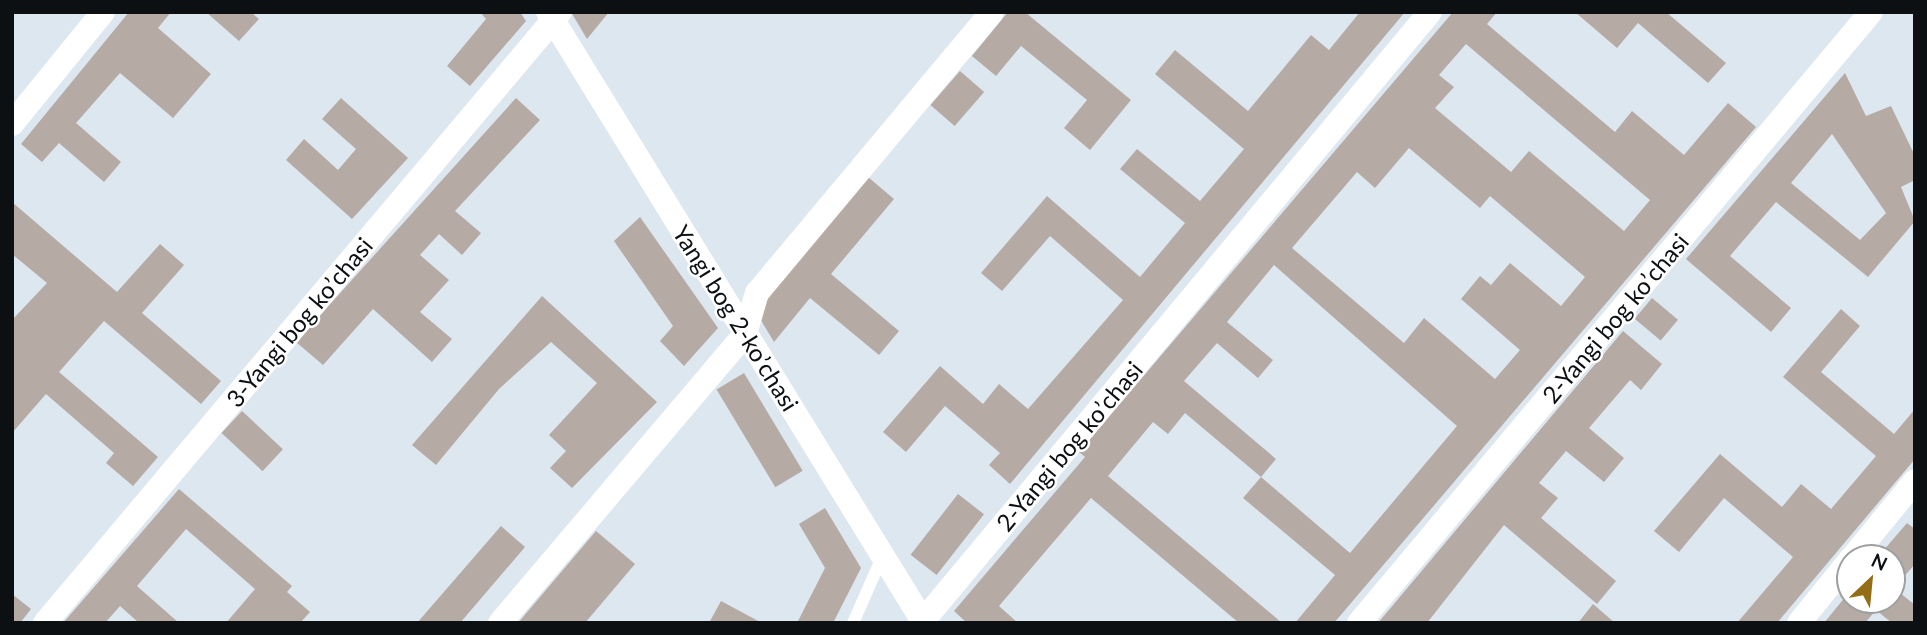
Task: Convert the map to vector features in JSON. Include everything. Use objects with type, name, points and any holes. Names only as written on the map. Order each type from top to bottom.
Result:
[{"type":"street","points":[[12,124],[103,12]]},
{"type":"street","points":[[500,623],[745,334],[757,293],[992,12]]},
{"type":"street","name":"2-Yangi bog koʼchasi","points":[[924,622],[1430,12]]},
{"type":"street","name":"2-Yangi bog koʼchasi","points":[[1359,623],[1871,12]]},
{"type":"street","name":"Yangi bog 2-koʼchasi","points":[[554,15],[745,334],[924,622]]},
{"type":"street","name":"3-Yangi bog koʼchasi","points":[[45,623],[554,15]]},
{"type":"street","points":[[1863,544],[1915,481]]},
{"type":"street","points":[[1799,623],[1836,577]]},
{"type":"lane","points":[[853,623],[883,554]]},
{"type":"building","points":[[129,12],[171,12],[158,28],[211,74],[173,118],[120,73],[76,123],[121,162],[104,182],[59,143],[42,162],[21,144]]},
{"type":"building","points":[[206,12],[251,12],[259,19],[239,41]]},
{"type":"building","points":[[480,12],[520,12],[526,21],[470,86],[447,66],[486,19]]},
{"type":"building","points":[[571,12],[609,12],[587,39]]},
{"type":"building","points":[[1008,12],[1025,12],[1131,100],[1090,150],[1064,128],[1087,100],[1021,46],[996,76],[972,56]]},
{"type":"building","points":[[1360,12],[1405,12],[1010,484],[989,465],[1000,453],[945,406],[906,452],[883,432],[940,366],[983,404],[999,384],[1028,409],[1123,300],[1050,236],[1002,291],[981,273],[1047,196],[1140,277],[1185,223],[1120,169],[1137,149],[1200,201],[1244,149],[1155,74],[1175,50],[1248,111],[1311,35],[1329,50]]},
{"type":"building","points":[[1453,12],[1497,12],[1487,24],[1615,132],[1632,111],[1684,155],[1728,103],[1756,127],[1334,623],[1295,623],[1335,575],[1243,498],[1261,477],[1185,413],[1168,434],[1153,422],[1108,476],[1282,623],[1239,623],[1091,498],[999,606],[1018,623],[967,623],[954,611],[1085,457],[1079,452]],"holes":[[[1466,44],[1650,200],[1624,231],[1529,151],[1511,172],[1435,108],[1454,87],[1439,75]],[[1409,148],[1480,208],[1490,196],[1585,277],[1561,306],[1510,263],[1491,285],[1480,276],[1461,299],[1520,350],[1495,379],[1424,318],[1404,343],[1292,248],[1357,172],[1375,188]],[[1274,265],[1457,426],[1350,553],[1261,477],[1276,459],[1184,381],[1217,343],[1258,378],[1273,360],[1227,322]]]},
{"type":"building","points":[[1575,12],[1666,12],[1726,63],[1708,83],[1638,23],[1617,48]]},
{"type":"building","points":[[960,71],[984,92],[955,126],[930,105]]},
{"type":"building","points":[[1845,73],[1866,116],[1891,106],[1915,156],[1915,180],[1901,187],[1915,221],[1868,277],[1776,202],[1730,256],[1791,308],[1771,332],[1686,259]],"holes":[[[1832,134],[1886,213],[1860,240],[1791,183]]]},
{"type":"building","points":[[341,98],[408,158],[352,219],[286,160],[304,139],[338,170],[356,149],[322,119]]},
{"type":"building","points":[[516,98],[540,120],[455,211],[481,233],[462,255],[439,234],[420,255],[449,280],[420,312],[452,339],[432,362],[373,309],[323,365],[296,342]]},
{"type":"building","points":[[868,177],[894,199],[831,274],[899,331],[879,355],[810,298],[774,342],[756,312]]},
{"type":"building","points":[[12,202],[117,292],[160,244],[184,265],[142,313],[221,381],[201,404],[104,321],[59,372],[158,457],[133,486],[106,463],[114,453],[46,394],[12,433],[12,320],[47,283],[12,254]]},
{"type":"building","points":[[640,217],[718,328],[684,366],[660,341],[673,326],[614,241]]},
{"type":"building","points":[[542,296],[657,402],[572,488],[550,468],[566,451],[549,435],[597,383],[551,342],[499,389],[436,465],[412,445]]},
{"type":"building","points":[[1652,298],[1678,320],[1661,341],[1635,319]]},
{"type":"building","points":[[1841,309],[1860,326],[1821,372],[1894,434],[1915,409],[1915,459],[1843,544],[1836,544],[1836,553],[1777,623],[1737,623],[1793,557],[1724,498],[1679,552],[1654,531],[1720,454],[1782,507],[1801,484],[1831,509],[1876,456],[1783,377]]},
{"type":"building","points":[[1623,331],[1662,364],[1641,390],[1630,380],[1589,428],[1624,458],[1604,482],[1566,451],[1539,483],[1558,498],[1541,518],[1616,581],[1597,604],[1504,525],[1427,623],[1378,623]]},
{"type":"building","points":[[744,373],[803,471],[775,487],[717,389]]},
{"type":"building","points":[[242,411],[283,449],[262,471],[222,433]]},
{"type":"building","points":[[179,489],[292,586],[287,592],[310,612],[300,623],[226,623],[255,589],[186,529],[137,586],[179,623],[139,623],[120,606],[105,623],[63,623]]},
{"type":"building","points":[[958,494],[984,514],[937,575],[911,555]]},
{"type":"building","points":[[825,508],[861,568],[833,623],[797,623],[825,568],[799,524]]},
{"type":"building","points":[[1907,523],[1915,529],[1915,564],[1906,574],[1906,544],[1889,544]]},
{"type":"building","points":[[501,526],[525,547],[460,623],[417,623]]},
{"type":"building","points":[[596,531],[635,564],[585,623],[518,623]]},
{"type":"building","points":[[12,594],[31,609],[20,623],[12,623]]},
{"type":"building","points":[[1906,598],[1915,605],[1915,623],[1892,623],[1881,614],[1906,614]]},
{"type":"building","points":[[721,601],[762,623],[709,623]]},
{"type":"building","points":[[1593,604],[1615,623],[1578,623]]},
{"type":"building","points":[[1836,608],[1836,614],[1873,614],[1865,623],[1824,623]]}]
